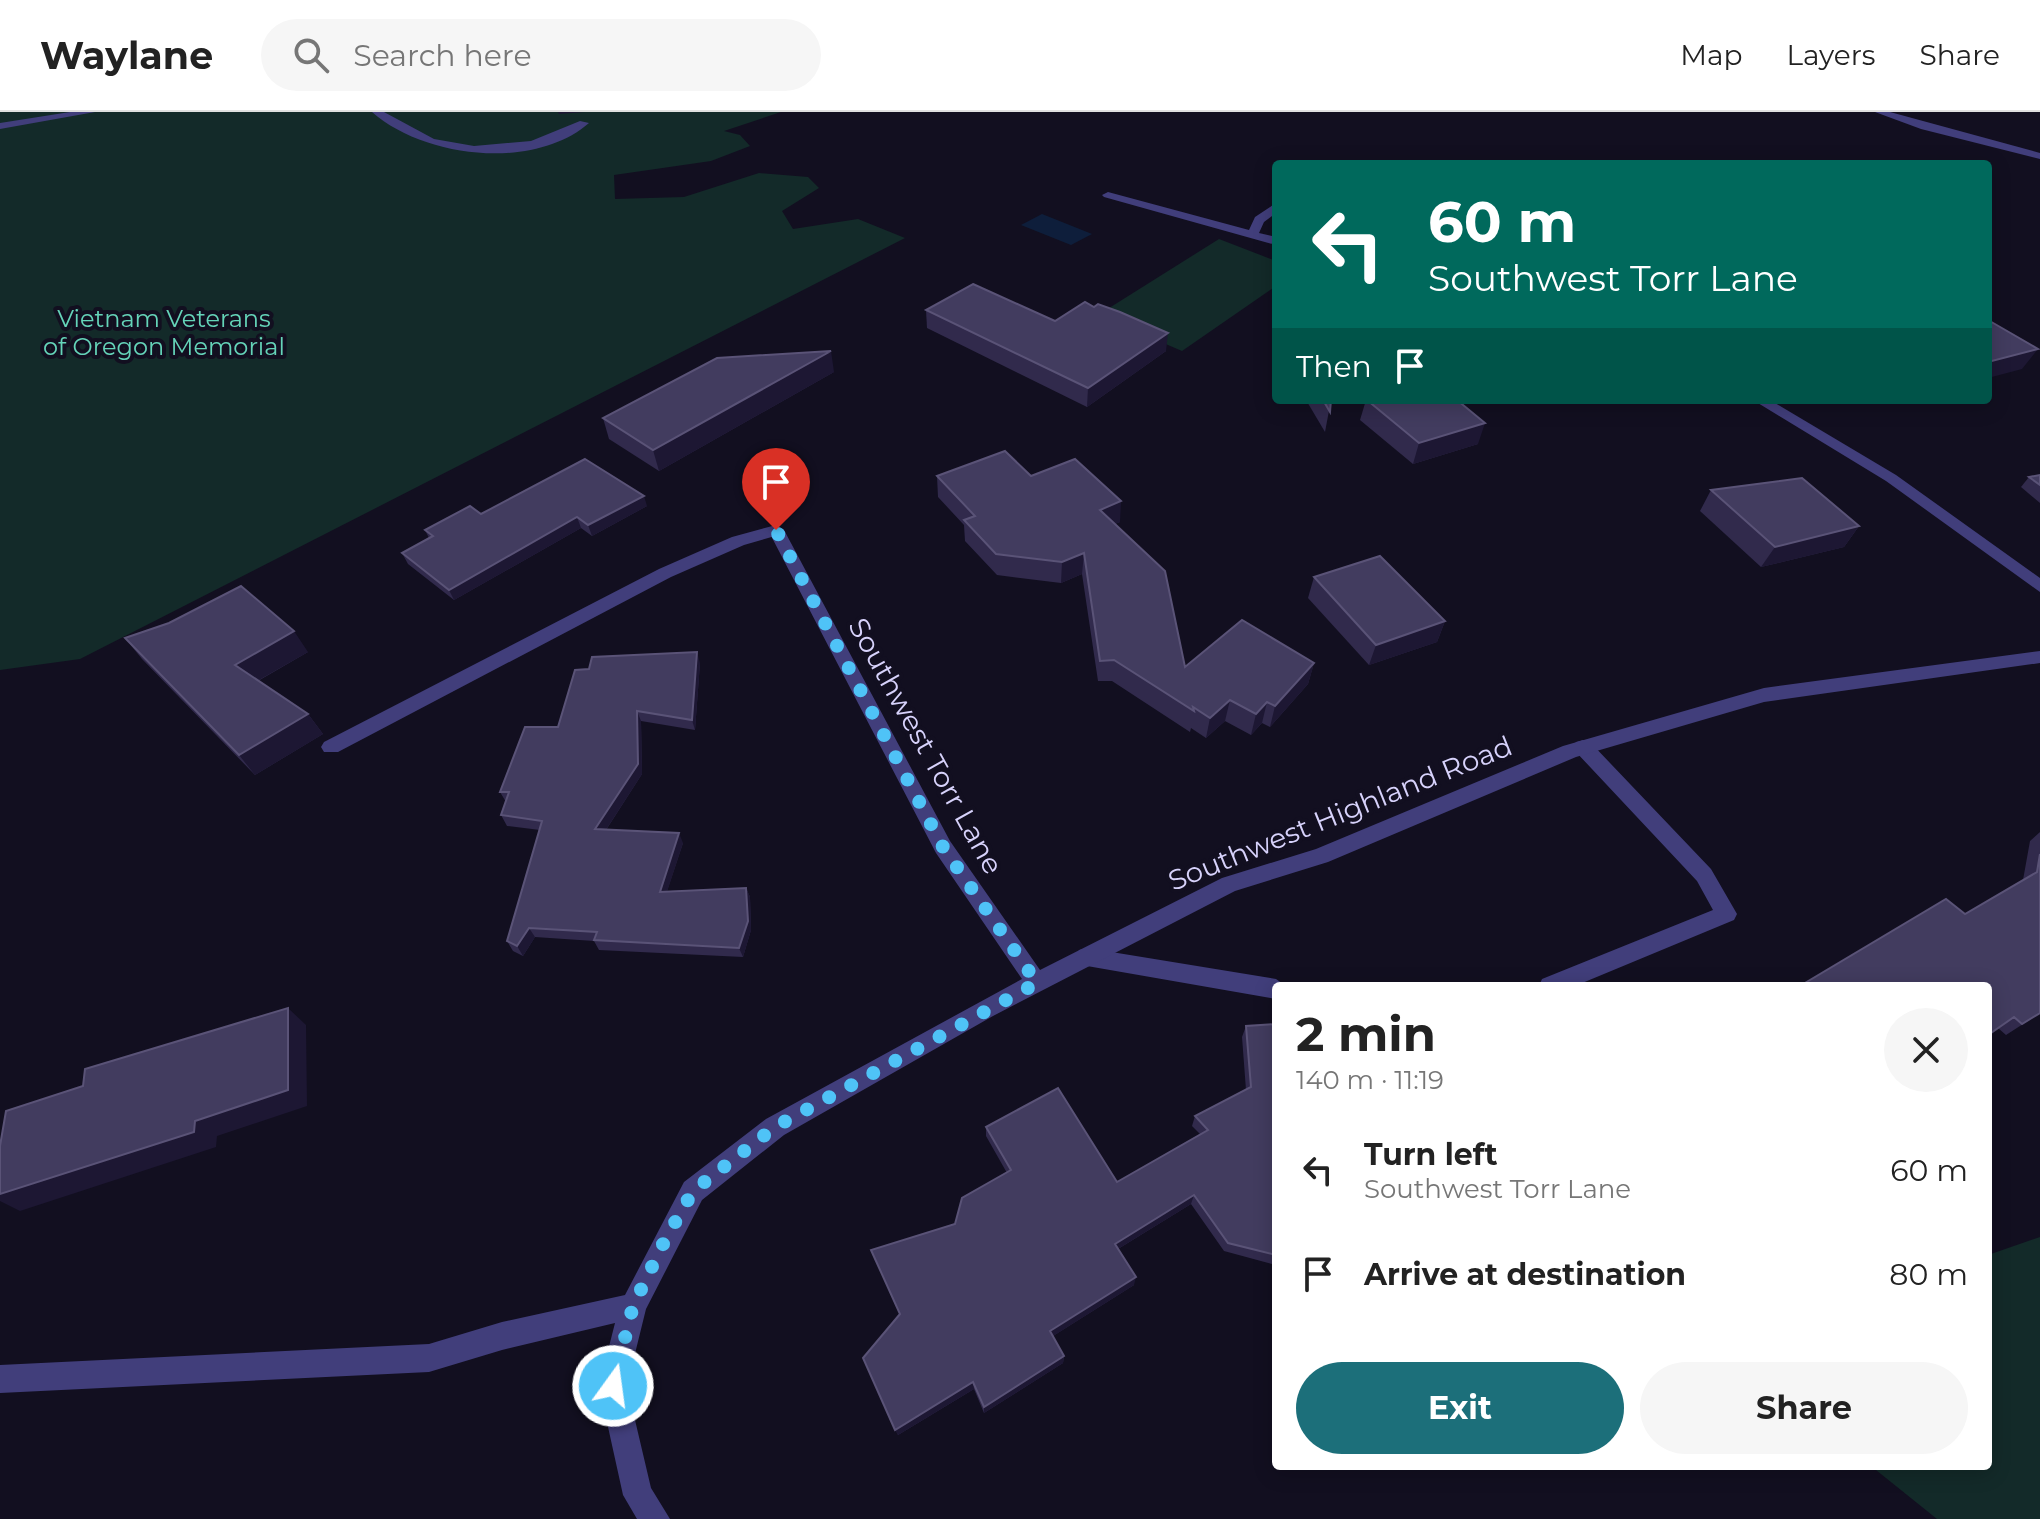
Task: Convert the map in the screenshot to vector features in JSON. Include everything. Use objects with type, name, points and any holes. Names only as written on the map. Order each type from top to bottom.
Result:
[{"type":"street","points":[[0,126],[35,117],[90,112]]},
{"type":"street","points":[[377,112],[439,144],[479,148],[528,146],[564,136],[584,123]]},
{"type":"street","points":[[1880,112],[1925,127],[2040,156]]},
{"type":"street","points":[[1108,195],[1272,240]]},
{"type":"street","points":[[1253,233],[1259,220],[1272,210]]},
{"type":"street","points":[[1767,404],[1891,478],[2040,586]]},
{"type":"street","name":"Southwest Torr Lane","points":[[331,747],[665,573],[738,541],[776,530],[943,847],[1037,983]]},
{"type":"street","name":"Southwest Highland Road","points":[[655,1519],[638,1495],[613,1386],[633,1306],[693,1191],[775,1127],[1037,983],[1229,884],[1321,856],[1583,747],[1764,695],[2040,657]]},
{"type":"street","points":[[1560,982],[1726,914],[1704,875],[1583,747]]},
{"type":"street","points":[[1087,957],[1272,988]]},
{"type":"street","points":[[0,1379],[429,1358],[502,1336],[633,1306]]},
{"type":"green space","name":"Vietnam Veterans of Oregon Memorial","points":[[0,112],[781,112],[724,131],[740,135],[750,146],[711,161],[614,175],[615,199],[684,197],[759,173],[808,177],[819,188],[782,211],[793,229],[858,219],[905,238],[80,659],[0,670]]},
{"type":"green space","points":[[1219,239],[1272,259],[1272,289],[1182,351],[1098,315]]},
{"type":"green space","points":[[2040,1237],[2040,1519],[1937,1519],[1876,1470],[1992,1470],[1992,1254]]},
{"type":"water","points":[[1042,214],[1092,234],[1071,245],[1021,225]]},
{"type":"building","points":[[973,284],[1055,321],[1085,302],[1120,312],[1168,333],[1088,388],[926,310]]},
{"type":"building","points":[[1992,322],[2038,349],[1992,361]]},
{"type":"building","points":[[831,351],[653,450],[603,418],[717,358]]},
{"type":"building","points":[[1372,404],[1462,404],[1485,423],[1419,443]]},
{"type":"building","points":[[1005,451],[1031,476],[1075,459],[1121,501],[1100,510],[1165,571],[1185,667],[1242,620],[1314,663],[1275,706],[1267,702],[1256,714],[1230,700],[1210,718],[1114,660],[1100,661],[1084,553],[1062,562],[996,554],[964,520],[975,516],[937,476]]},
{"type":"building","points":[[585,459],[644,496],[588,525],[577,517],[449,590],[402,553],[433,536],[425,530],[470,506],[481,514]]},
{"type":"building","points":[[2040,475],[2040,485],[2029,477]]},
{"type":"building","points":[[1802,478],[1859,526],[1775,547],[1711,490]]},
{"type":"building","points":[[1380,556],[1445,621],[1376,645],[1314,577]]},
{"type":"building","points":[[241,586],[294,631],[235,665],[308,714],[239,755],[125,638],[169,623]]},
{"type":"building","points":[[697,652],[692,720],[637,711],[638,764],[595,829],[679,833],[660,892],[746,888],[748,921],[739,948],[594,940],[597,932],[529,928],[517,946],[507,941],[542,821],[501,815],[509,792],[500,792],[525,727],[558,727],[575,670],[589,669],[592,657]]},
{"type":"building","points":[[2040,854],[2040,1013],[2022,1024],[2014,1017],[1992,1032],[1992,982],[1807,982],[1946,899],[1965,914],[2037,872]]},
{"type":"building","points":[[288,1008],[288,1090],[195,1121],[194,1132],[0,1194],[0,1146],[6,1111],[83,1086],[85,1069]]},
{"type":"building","points":[[1272,1024],[1272,1254],[1228,1243],[1194,1195],[1115,1244],[1136,1277],[1050,1331],[1064,1356],[984,1407],[973,1382],[895,1430],[863,1358],[900,1314],[871,1250],[955,1224],[962,1198],[1011,1170],[986,1127],[1058,1088],[1117,1182],[1208,1130],[1195,1116],[1251,1087],[1246,1026]]},
{"type":"route","points":[[613,1386],[633,1306],[693,1191],[775,1127],[1037,983],[943,847],[776,530]]}]
